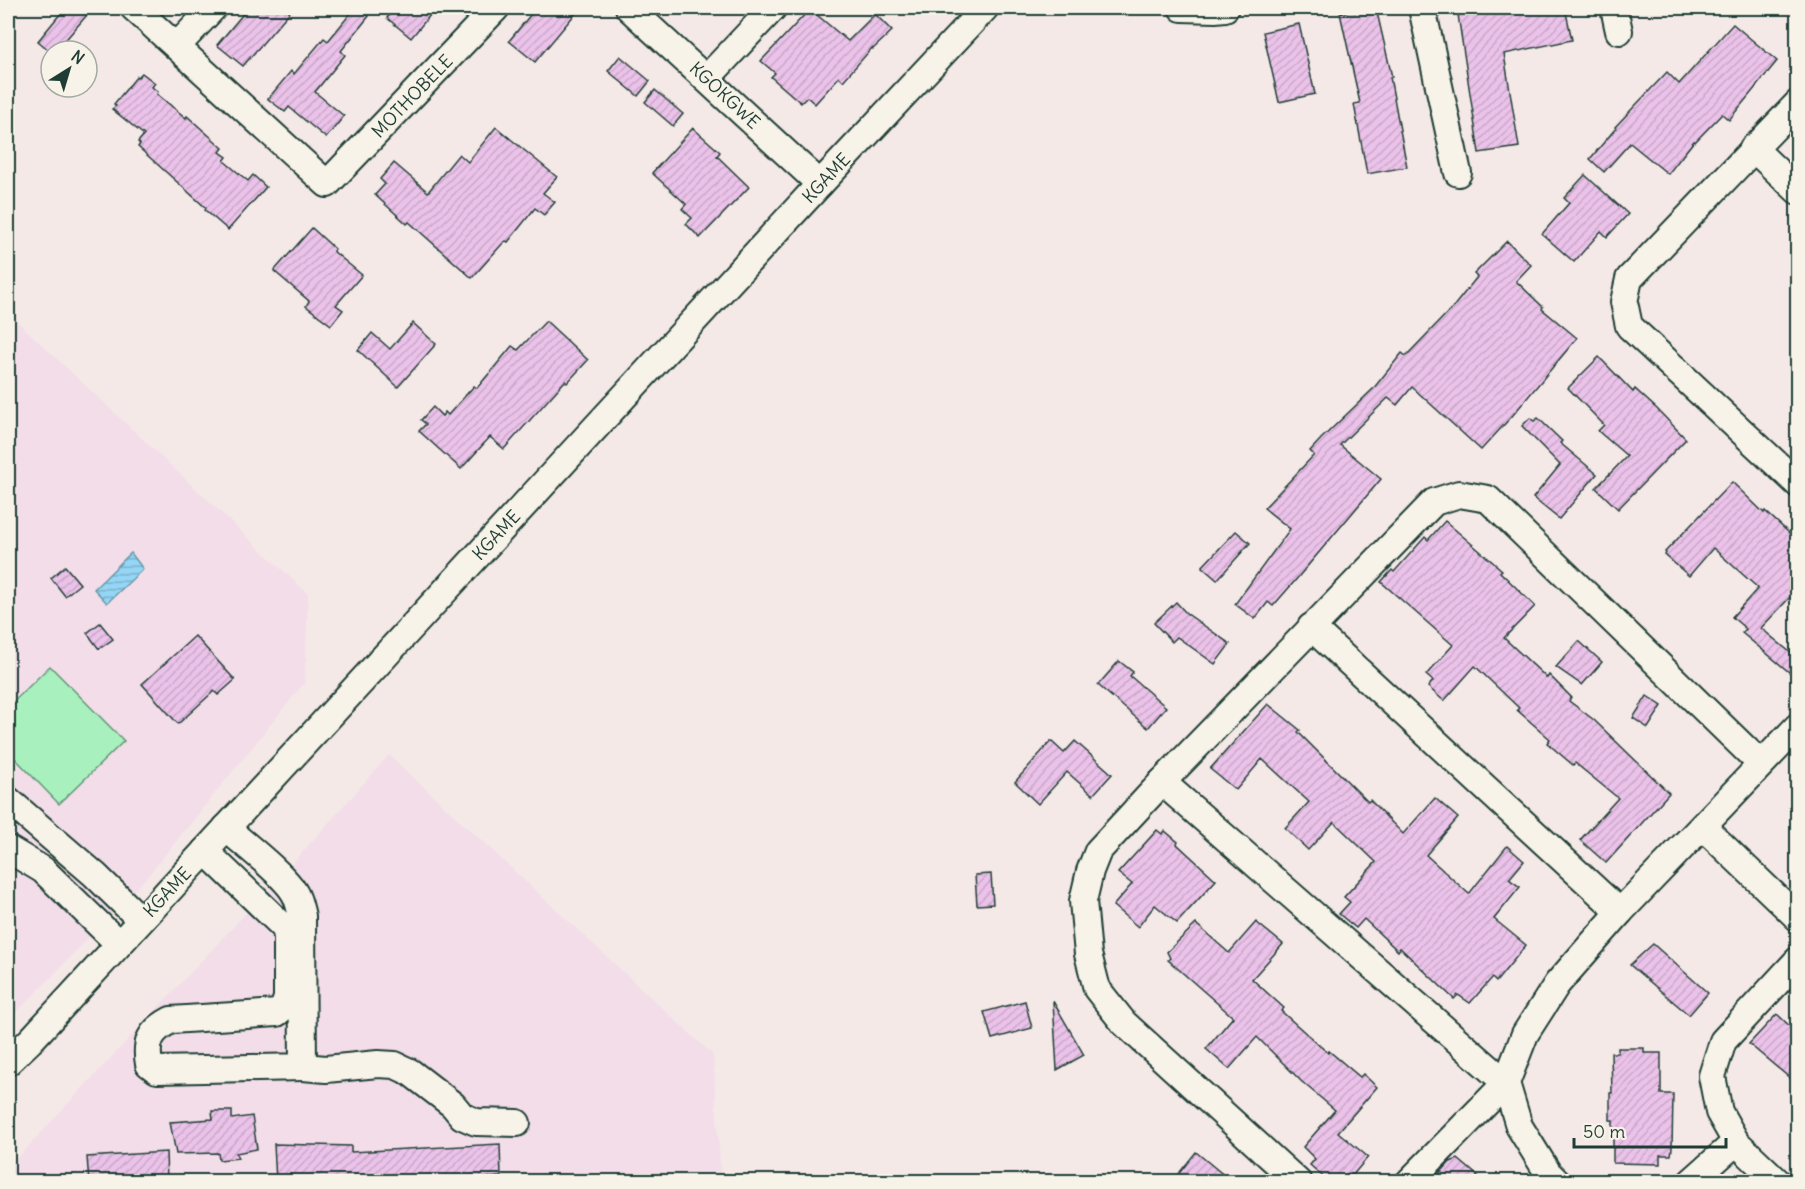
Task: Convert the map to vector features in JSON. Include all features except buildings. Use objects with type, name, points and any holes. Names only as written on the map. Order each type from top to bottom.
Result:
[{"type":"street","points":[[134,8],[177,46],[213,8]]},
{"type":"street","name":"MOTHOBELE","points":[[177,46],[327,184],[496,8]]},
{"type":"street","name":"KGOKGWE","points":[[629,8],[820,184]]},
{"type":"street","points":[[707,78],[773,8]]},
{"type":"street","name":"KGAME","points":[[8,1062],[985,8]]},
{"type":"street","points":[[1182,8],[1225,8]]},
{"type":"street","points":[[1422,8],[1458,172]]},
{"type":"street","points":[[1797,103],[1629,279],[1624,302],[1629,326],[1797,484]]},
{"type":"street","points":[[1753,148],[1797,191]]},
{"type":"street","points":[[1298,1182],[1124,1023],[1097,989],[1088,954],[1083,902],[1090,871],[1098,851],[1311,627],[1434,502],[1459,494],[1488,499],[1761,764]]},
{"type":"street","points":[[1311,627],[1620,912]]},
{"type":"street","points":[[1410,1182],[1506,1083],[1525,1034],[1557,984],[1620,912],[1797,726]]},
{"type":"street","points":[[1162,782],[1506,1083],[1519,1126],[1548,1173],[1557,1182]]},
{"type":"street","points":[[8,800],[95,875],[141,920]]},
{"type":"street","points":[[1703,827],[1797,918]]},
{"type":"street","points":[[226,828],[294,891],[299,903],[302,916],[303,1067]]},
{"type":"street","points":[[8,849],[43,870],[119,944]]},
{"type":"street","points":[[205,851],[285,928],[287,998],[284,1007],[277,1013],[171,1020],[161,1025],[151,1036],[146,1048],[149,1064],[157,1070],[303,1067],[326,1069],[378,1064],[395,1065],[410,1072],[453,1106],[462,1116],[476,1122],[517,1123]]},
{"type":"street","points":[[1778,1182],[1736,1142],[1719,1112],[1712,1076],[1723,1041],[1797,960]]},
{"type":"street","points":[[1691,1182],[1736,1142]]},
{"type":"shaded area","points":[[8,313],[308,594],[305,682],[152,871],[8,1020]]},
{"type":"shaded area","points":[[389,755],[713,1055],[721,1181],[8,1182],[8,1168],[291,865]]},
{"type":"green space","points":[[50,666],[124,741],[59,804],[8,751],[8,707]]},
{"type":"water","points":[[131,553],[143,569],[107,603],[94,589]]}]
